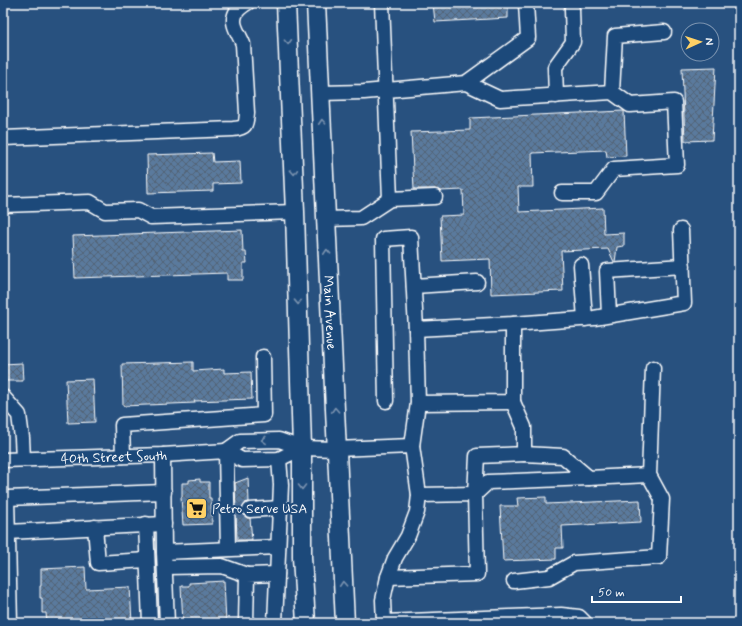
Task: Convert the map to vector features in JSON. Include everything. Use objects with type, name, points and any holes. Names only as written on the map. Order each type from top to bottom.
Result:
[{"type":"main road","points":[[286,3],[296,212],[302,448],[302,557],[306,623]]},
{"type":"main road","name":"Main Avenue","points":[[316,3],[345,623]]},
{"type":"street","points":[[3,138],[241,128],[246,122],[248,113],[243,44],[233,21],[236,12],[247,3]]},
{"type":"street","points":[[382,3],[390,199]]},
{"type":"street","points":[[466,83],[528,38],[526,3]]},
{"type":"street","points":[[556,96],[555,66],[573,42],[572,8]]},
{"type":"street","points":[[612,92],[616,36],[664,32]]},
{"type":"street","points":[[320,93],[386,90],[466,83],[500,99],[612,92],[630,105],[674,102],[677,165],[614,170],[596,193],[562,193]]},
{"type":"street","points":[[326,220],[361,218],[390,199],[434,197]]},
{"type":"street","points":[[3,206],[90,202],[105,211],[138,210],[151,217],[296,212]]},
{"type":"street","points":[[416,329],[585,319],[684,304],[681,230]]},
{"type":"street","points":[[386,401],[383,239],[411,237],[418,403],[412,446],[419,495],[417,512],[408,536],[395,558],[388,576],[383,600],[384,623],[561,615],[579,617],[585,623]]},
{"type":"street","points":[[581,265],[585,319]]},
{"type":"street","points":[[609,315],[607,271],[683,266]]},
{"type":"street","points":[[414,286],[477,282]]},
{"type":"street","points":[[513,324],[513,402],[524,427],[524,454]]},
{"type":"street","points":[[123,456],[122,425],[264,415],[263,356]]},
{"type":"street","points":[[514,581],[549,577],[574,563],[659,557],[662,499],[648,475],[653,368]]},
{"type":"street","points":[[3,397],[19,415],[23,459]]},
{"type":"street","points":[[418,403],[513,402]]},
{"type":"street","name":"40th Street South","points":[[226,451],[240,441],[279,440],[302,448]]},
{"type":"street","points":[[302,448],[336,449],[412,446]]},
{"type":"street","name":"40th Street South","points":[[3,460],[226,451],[242,460],[279,459],[302,448]]},
{"type":"street","points":[[226,451],[231,511],[228,549]]},
{"type":"street","points":[[164,454],[164,552],[167,623]]},
{"type":"street","points":[[388,576],[477,574],[474,494],[477,456],[524,454],[563,456],[589,478]]},
{"type":"street","points":[[275,623],[281,485],[279,459]]},
{"type":"street","points":[[419,495],[474,494],[488,482],[648,475]]},
{"type":"street","points":[[10,623],[8,532],[5,498],[164,492]]},
{"type":"street","points":[[250,510],[280,508]]},
{"type":"street","points":[[146,524],[150,623]]},
{"type":"street","points":[[8,532],[164,524]]},
{"type":"street","points":[[95,527],[98,563],[147,560]]},
{"type":"street","points":[[164,552],[278,546]]},
{"type":"street","points":[[165,567],[222,566],[247,575],[277,574]]},
{"type":"street","points":[[246,623],[247,575]]},
{"type":"building","points":[[433,3],[508,3],[508,18],[435,22]]},
{"type":"building","points":[[716,67],[712,140],[685,141],[682,68]]},
{"type":"building","points":[[624,111],[626,156],[607,157],[606,150],[532,153],[533,187],[518,187],[519,212],[603,208],[604,234],[624,233],[624,246],[617,247],[615,262],[608,249],[561,251],[563,291],[491,294],[490,259],[442,261],[440,216],[464,215],[463,190],[440,191],[435,189],[414,189],[411,132],[470,130],[470,118]]},
{"type":"building","points":[[212,153],[213,162],[240,161],[241,183],[213,184],[213,191],[148,193],[147,155]]},
{"type":"building","points":[[242,230],[243,252],[246,252],[247,263],[243,263],[243,280],[227,280],[227,273],[75,278],[73,236]]},
{"type":"building","points":[[193,362],[193,371],[224,369],[224,373],[251,372],[252,399],[123,406],[122,364]]},
{"type":"building","points":[[22,363],[23,381],[3,381],[3,364]]},
{"type":"building","points":[[93,379],[95,422],[68,423],[66,380]]},
{"type":"building","points":[[248,478],[249,502],[245,503],[242,510],[243,515],[250,518],[252,540],[237,540],[235,483]]},
{"type":"building","points":[[200,479],[200,482],[209,482],[212,524],[183,525],[181,497],[182,483],[189,483],[189,480]]},
{"type":"building","points":[[546,497],[546,504],[640,500],[641,522],[562,526],[563,548],[556,548],[556,559],[503,561],[500,506],[518,506],[517,498]]},
{"type":"building","points":[[85,567],[86,589],[130,587],[132,623],[47,623],[46,613],[42,613],[42,598],[40,598],[41,569]]},
{"type":"building","points":[[224,581],[226,623],[183,623],[181,586],[189,586],[189,583]]},
{"type":"tunnel","points":[[235,511],[250,510]]},
{"type":"place","name":"Petro Serve USA","points":[[197,508]]}]
